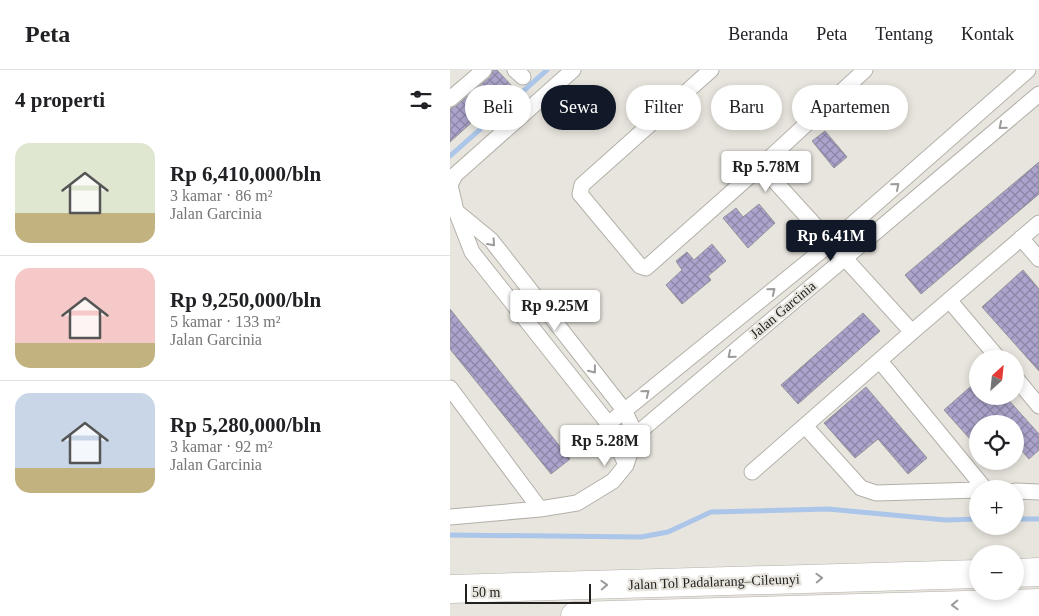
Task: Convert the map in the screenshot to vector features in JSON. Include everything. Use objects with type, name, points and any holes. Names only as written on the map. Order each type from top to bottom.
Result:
[{"type":"highway","points":[[1024,573],[1039,572]]},
{"type":"highway","name":"Jalan Tol Padalarang–Cileunyi","points":[[450,589],[969,574]]},
{"type":"highway","points":[[576,616],[1039,603]]},
{"type":"street","points":[[450,99],[484,70]]},
{"type":"street","points":[[573,70],[454,175],[450,185],[456,211],[472,252],[608,424],[626,465]]},
{"type":"street","points":[[711,70],[582,185],[580,194],[640,266],[646,268],[865,70]]},
{"type":"street","name":"Jalan Garcinia","points":[[608,424],[831,243],[1028,70]]},
{"type":"street","name":"Jalan Garcinia","points":[[619,449],[1039,94]]},
{"type":"street","points":[[761,166],[912,332]]},
{"type":"street","points":[[450,517],[540,509],[576,503],[613,481],[626,465],[636,435],[624,410],[491,240],[456,211]]},
{"type":"street","points":[[752,472],[1039,223]]},
{"type":"street","points":[[1021,238],[1039,259]]},
{"type":"street","points":[[949,300],[991,350]]},
{"type":"street","points":[[880,361],[979,480]]},
{"type":"street","points":[[450,388],[540,509]]},
{"type":"street","points":[[1024,388],[1039,406]]},
{"type":"street","points":[[805,426],[861,488],[876,493],[969,490]]},
{"type":"street","points":[[1024,491],[1039,492]]},
{"type":"building","points":[[493,70],[497,70],[511,85],[481,85],[490,77]]},
{"type":"building","points":[[465,98],[465,128],[450,142],[450,109]]},
{"type":"building","points":[[825,131],[847,157],[834,168],[812,141]]},
{"type":"building","points":[[1039,162],[1039,194],[921,294],[905,275]]},
{"type":"building","points":[[759,204],[775,223],[748,248],[723,218],[736,208],[743,217]]},
{"type":"building","points":[[712,244],[726,261],[708,276],[711,280],[682,304],[666,285],[682,270],[676,261],[687,252],[694,260]]},
{"type":"building","points":[[1023,270],[1039,289],[1039,371],[1024,354],[1024,350],[1020,350],[982,307]]},
{"type":"building","points":[[450,309],[570,459],[551,474],[450,349]]},
{"type":"building","points":[[863,313],[880,331],[798,404],[781,385]]},
{"type":"building","points":[[866,387],[927,458],[908,474],[878,439],[855,458],[824,423]]},
{"type":"building","points":[[969,388],[969,405],[1013,405],[1022,415],[969,415],[969,438],[944,410]]},
{"type":"building","points":[[1024,417],[1039,434],[1039,450],[1029,459],[1024,453]]},
{"type":"waterway","points":[[450,156],[547,70]]},
{"type":"waterway","points":[[450,535],[641,537],[668,532],[711,512],[828,509],[946,520],[969,519]]},
{"type":"waterway","points":[[1024,519],[1039,519]]}]
